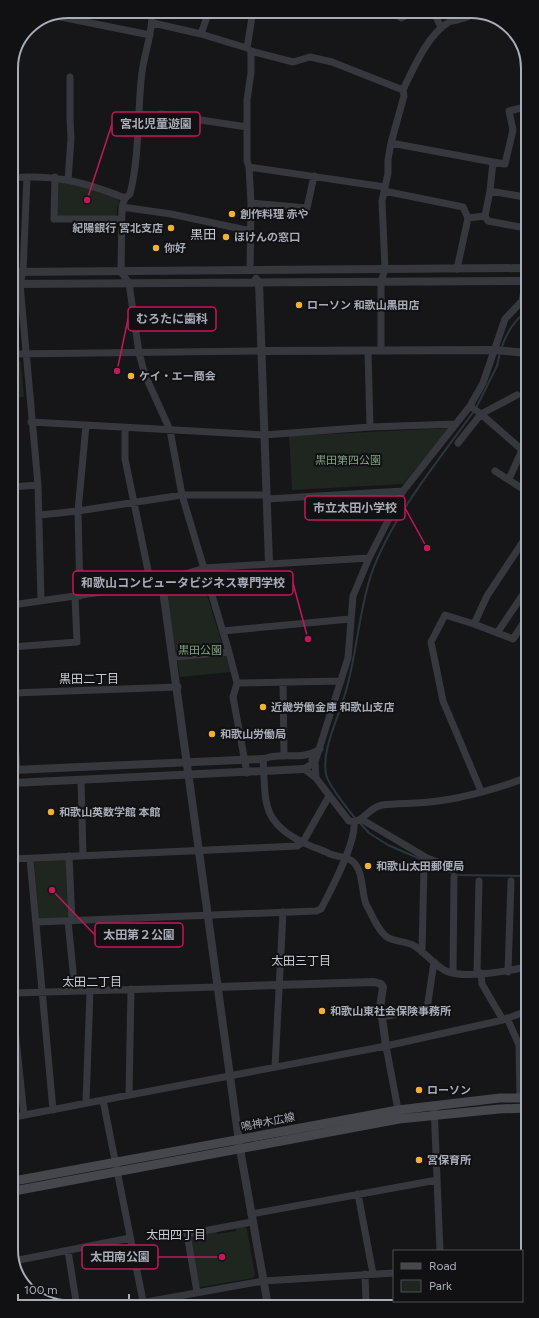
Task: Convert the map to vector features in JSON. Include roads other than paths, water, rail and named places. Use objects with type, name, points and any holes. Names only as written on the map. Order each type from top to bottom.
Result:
[{"type":"main road","name":"鳴神木広線","points":[[18,1180],[398,1110],[434,1105],[521,1098]]},
{"type":"main road","name":"鳴神木広線","points":[[18,1190],[400,1119],[521,1109]]},
{"type":"street","points":[[67,18],[150,35]]},
{"type":"street","points":[[153,18],[153,23],[142,71],[139,130],[134,177],[130,194],[124,198],[122,207],[121,272],[129,283],[139,353],[145,375],[170,430],[182,494],[237,683],[233,697],[245,759],[246,772]]},
{"type":"street","points":[[201,34],[207,18]]},
{"type":"street","points":[[252,18],[249,50],[247,127],[247,161],[249,166],[251,203],[250,270],[259,282],[270,563]]},
{"type":"street","points":[[436,18],[441,27]]},
{"type":"street","points":[[381,350],[381,282],[385,269],[382,201],[391,143],[404,96],[403,90],[413,68],[434,35],[450,20],[459,20],[464,18]]},
{"type":"street","points":[[153,23],[201,34],[249,50],[293,62],[306,57],[318,58],[403,90]]},
{"type":"street","points":[[68,180],[71,139],[70,77]]},
{"type":"street","points":[[391,143],[505,164],[513,130],[509,112],[521,108]]},
{"type":"street","points":[[139,130],[159,129],[161,114],[247,127]]},
{"type":"street","points":[[493,162],[490,192],[485,216],[488,221],[520,226]]},
{"type":"street","points":[[249,166],[385,189],[463,207],[468,218],[457,268]]},
{"type":"street","points":[[251,203],[307,208],[314,176]]},
{"type":"street","points":[[18,281],[23,272],[27,177]]},
{"type":"street","points":[[18,178],[55,177],[124,198]]},
{"type":"street","points":[[55,177],[54,219],[121,219]]},
{"type":"street","points":[[490,192],[521,196]]},
{"type":"street","points":[[122,207],[171,214],[251,231]]},
{"type":"street","points":[[468,218],[485,216]]},
{"type":"street","points":[[18,272],[521,268]]},
{"type":"street","points":[[18,284],[521,280]]},
{"type":"street","points":[[18,300],[38,485],[40,515],[41,600]]},
{"type":"street","points":[[316,778],[315,762],[348,658],[353,596],[369,558],[403,491],[470,406],[483,383],[505,320],[521,302]]},
{"type":"street","points":[[18,354],[381,350],[495,350],[521,353]]},
{"type":"street","points":[[368,351],[370,427]]},
{"type":"street","points":[[458,443],[481,414],[517,395]]},
{"type":"street","points":[[470,406],[521,448]]},
{"type":"street","points":[[31,422],[264,435],[370,427],[456,424]]},
{"type":"street","points":[[18,647],[77,642],[78,511],[86,424]]},
{"type":"street","points":[[125,428],[125,459],[151,585]]},
{"type":"street","points":[[509,479],[521,457]]},
{"type":"street","points":[[495,471],[521,487]]},
{"type":"street","points":[[18,487],[38,485]]},
{"type":"street","points":[[40,515],[134,503],[182,494],[267,497],[403,491]]},
{"type":"street","points":[[474,624],[487,596],[521,545]]},
{"type":"street","points":[[18,604],[162,583],[204,568],[369,558]]},
{"type":"street","points":[[162,583],[178,687],[186,762],[200,851],[240,1149],[267,1300]]},
{"type":"street","points":[[497,632],[521,597]]},
{"type":"street","points":[[481,791],[443,701],[431,642],[445,615],[497,632],[513,639],[521,627]]},
{"type":"street","points":[[223,631],[350,619]]},
{"type":"street","points":[[173,657],[229,652]]},
{"type":"street","points":[[237,683],[341,681]]},
{"type":"street","points":[[283,682],[284,756]]},
{"type":"street","points":[[18,693],[178,687]]},
{"type":"street","points":[[18,770],[263,759],[269,756],[302,756],[311,754],[320,749]]},
{"type":"street","points":[[302,756],[315,762]]},
{"type":"street","points":[[263,759],[266,802],[272,819],[279,828],[302,842],[337,857],[344,857],[353,862],[359,871],[366,902],[380,929],[386,936],[403,941],[422,952],[442,968],[453,973],[508,972],[521,969]]},
{"type":"street","points":[[18,783],[188,774],[264,772],[304,769],[315,762]]},
{"type":"street","points":[[304,769],[316,778],[349,821],[358,821],[428,858],[454,868]]},
{"type":"street","points":[[81,780],[83,856]]},
{"type":"street","points":[[37,922],[316,911],[320,909],[354,835],[358,821],[372,808],[438,801],[521,780]]},
{"type":"street","points":[[18,859],[297,846],[302,842],[329,796]]},
{"type":"street","points":[[69,856],[70,921],[75,991]]},
{"type":"street","points":[[30,859],[54,1110]]},
{"type":"street","points":[[422,952],[424,867]]},
{"type":"street","points":[[453,973],[454,877]]},
{"type":"street","points":[[479,881],[479,973],[482,984],[505,1019],[519,1045],[521,1066]]},
{"type":"street","points":[[508,972],[511,881]]},
{"type":"street","points":[[275,1067],[283,912]]},
{"type":"street","points":[[382,1017],[427,1009],[434,962]]},
{"type":"street","points":[[18,993],[374,982],[381,984],[383,987],[379,1015],[382,1017],[400,1119]]},
{"type":"street","points":[[129,1095],[131,989]]},
{"type":"street","points":[[86,1103],[90,991]]},
{"type":"street","points":[[18,1116],[231,1077],[386,1046],[505,1019],[521,1013]]},
{"type":"street","points":[[18,1058],[24,1115]]},
{"type":"street","points":[[103,1100],[143,1300]]},
{"type":"street","points":[[434,1105],[440,1250]]},
{"type":"street","points":[[197,1292],[187,1234],[358,1194],[437,1180]]},
{"type":"street","points":[[358,1194],[369,1274],[366,1300]]},
{"type":"street","points":[[19,1260],[130,1238]]},
{"type":"street","points":[[68,1251],[76,1300]]},
{"type":"street","points":[[149,1300],[263,1281],[393,1273]]},
{"type":"waterway","points":[[501,349],[510,328],[521,316]]},
{"type":"waterway","points":[[476,408],[497,366],[500,353]]},
{"type":"waterway","points":[[356,819],[330,784],[327,778],[325,764],[326,753],[332,730],[344,697],[350,673],[371,575],[380,553],[403,511],[431,469],[474,411]]},
{"type":"waterway","points":[[359,822],[369,833],[388,845],[457,875],[521,876]]},
{"type":"place","name":"宮北児童遊園","points":[[87,200]]},
{"type":"place","name":"創作料理 赤や","points":[[232,214]]},
{"type":"place","name":"紀陽銀行 宮北支店","points":[[171,228]]},
{"type":"place","name":"ほけんの窓口","points":[[226,237]]},
{"type":"place","name":"你好","points":[[156,248]]},
{"type":"place","name":"ローソン 和歌山黒田店","points":[[299,305]]},
{"type":"place","name":"むろたに歯科","points":[[117,371]]},
{"type":"place","name":"ケイ・エー商会","points":[[131,376]]},
{"type":"place","name":"市立太田小学校","points":[[427,548]]},
{"type":"place","name":"和歌山コンピュータビジネス専門学校","points":[[308,639]]},
{"type":"place","name":"近畿労働金庫 和歌山支店","points":[[263,707]]},
{"type":"place","name":"和歌山労働局","points":[[212,734]]},
{"type":"place","name":"和歌山英数学館 本館","points":[[51,812]]},
{"type":"place","name":"和歌山太田郵便局","points":[[368,866]]},
{"type":"place","name":"太田第２公園","points":[[52,890]]},
{"type":"place","name":"和歌山東社会保険事務所","points":[[322,1011]]},
{"type":"place","name":"ローソン","points":[[419,1090]]},
{"type":"place","name":"宮保育所","points":[[419,1160]]},
{"type":"place","name":"太田南公園","points":[[222,1257]]},
{"type":"district","name":"黒田","points":[[203,234]]},
{"type":"district","name":"黒田二丁目","points":[[89,679]]},
{"type":"district","name":"太田三丁目","points":[[301,961]]},
{"type":"district","name":"太田二丁目","points":[[92,982]]},
{"type":"district","name":"太田四丁目","points":[[176,1235]]},
{"type":"park label","name":"黒田第四公園","points":[[348,460]]},
{"type":"park label","name":"黒田公園","points":[[200,650]]}]
